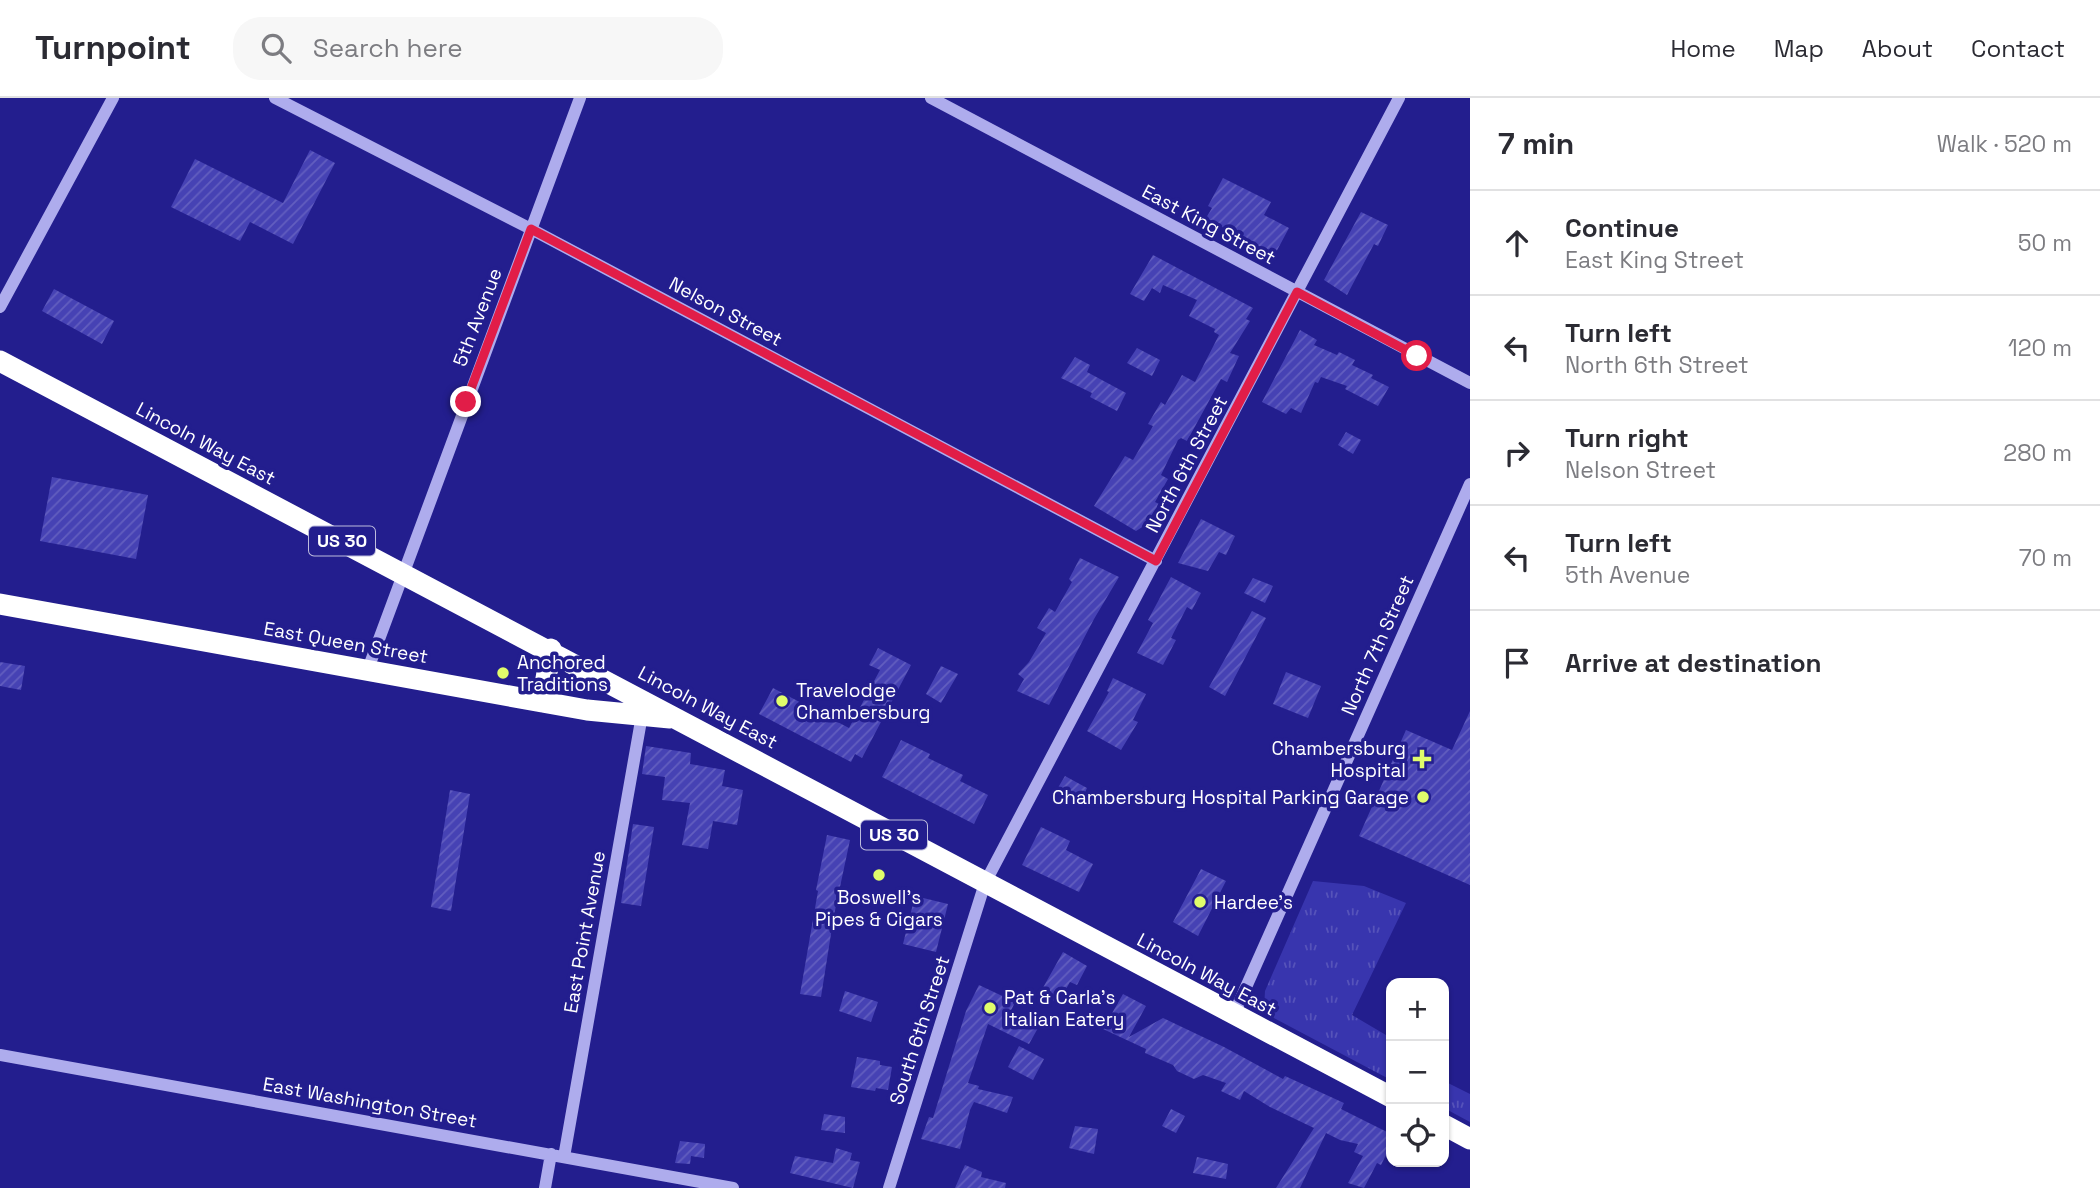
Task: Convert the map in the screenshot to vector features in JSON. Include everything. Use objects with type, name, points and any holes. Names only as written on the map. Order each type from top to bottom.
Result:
[{"type":"highway","name":"Lincoln Way East","points":[[0,361],[684,719],[985,883],[1386,1094]]},
{"type":"highway","name":"East Queen Street","points":[[0,604],[586,710],[684,719]]},
{"type":"highway","points":[[542,702],[551,649]]},
{"type":"highway","points":[[1449,1128],[1470,1139]]},
{"type":"street","points":[[0,307],[113,98]]},
{"type":"street","name":"Nelson Street","points":[[275,98],[531,229],[1156,561]]},
{"type":"street","name":"5th Avenue","points":[[368,669],[580,98]]},
{"type":"street","name":"East King Street","points":[[931,98],[1470,383]]},
{"type":"street","name":"North 6th Street","points":[[985,883],[1399,98]]},
{"type":"street","name":"North 7th Street","points":[[1234,1014],[1470,484]]},
{"type":"street","name":"East Point Avenue","points":[[545,1188],[557,1156],[642,715]]},
{"type":"street","name":"South 6th Street","points":[[889,1188],[985,883]]},
{"type":"street","name":"East Washington Street","points":[[0,1055],[733,1188]]},
{"type":"green space","points":[[1313,881],[1364,886],[1406,903],[1352,1015],[1386,1035],[1386,1077],[1272,1017],[1264,1009],[1265,991]]},
{"type":"green space","points":[[1449,1084],[1470,1094],[1470,1122],[1449,1111]]},
{"type":"building","points":[[310,150],[335,163],[293,244],[250,222],[240,241],[171,207],[195,159],[283,203]]},
{"type":"building","points":[[1223,178],[1271,202],[1264,215],[1289,228],[1274,256],[1230,236],[1231,232],[1206,218],[1212,208],[1208,206]]},
{"type":"building","points":[[1361,212],[1388,225],[1378,246],[1374,244],[1347,295],[1324,280]]},
{"type":"building","points":[[1153,255],[1253,308],[1246,319],[1250,321],[1230,353],[1239,356],[1227,382],[1221,379],[1187,441],[1181,438],[1178,440],[1161,475],[1168,479],[1155,502],[1159,504],[1144,526],[1136,531],[1094,506],[1125,456],[1133,460],[1153,426],[1148,424],[1161,402],[1165,405],[1182,375],[1195,382],[1219,335],[1214,332],[1215,329],[1189,316],[1197,300],[1163,285],[1160,293],[1152,288],[1144,301],[1130,294]]},
{"type":"building","points":[[54,289],[114,321],[102,344],[42,311]]},
{"type":"building","points":[[1300,330],[1317,340],[1314,345],[1355,360],[1352,365],[1373,375],[1371,378],[1389,387],[1378,406],[1345,389],[1347,386],[1321,377],[1318,383],[1315,382],[1301,413],[1291,408],[1286,414],[1262,402]]},
{"type":"building","points":[[1137,348],[1160,360],[1152,376],[1127,363]]},
{"type":"building","points":[[1075,357],[1090,365],[1087,372],[1126,393],[1117,411],[1090,397],[1092,393],[1061,378]]},
{"type":"building","points":[[1346,432],[1361,440],[1353,454],[1338,445]]},
{"type":"building","points":[[52,477],[148,495],[136,559],[40,541]]},
{"type":"building","points":[[1201,519],[1235,536],[1226,555],[1219,552],[1208,571],[1178,563]]},
{"type":"building","points":[[1080,558],[1119,577],[1049,705],[1017,691],[1024,679],[1018,674],[1029,662],[1046,633],[1037,628],[1049,608],[1055,612],[1072,582],[1069,579]]},
{"type":"building","points":[[1171,577],[1201,593],[1192,610],[1187,607],[1171,638],[1176,640],[1163,665],[1137,653],[1153,623],[1148,620]]},
{"type":"building","points":[[1253,578],[1273,586],[1265,603],[1244,593]]},
{"type":"building","points":[[1252,611],[1266,618],[1225,696],[1209,687]]},
{"type":"building","name":"Travelodge Chambersburg","points":[[878,648],[911,665],[862,758],[855,754],[851,762],[759,714],[773,688],[849,728],[880,670],[869,665]]},
{"type":"building","points":[[0,662],[25,666],[21,690],[0,686]]},
{"type":"building","points":[[941,666],[958,674],[941,703],[926,694]]},
{"type":"building","points":[[1286,672],[1321,686],[1308,718],[1273,704]]},
{"type":"building","points":[[1113,678],[1146,694],[1133,720],[1138,722],[1121,750],[1087,731],[1109,692],[1107,691]]},
{"type":"building","name":"Chambersburg Hospital Parking Garage","points":[[1470,711],[1470,885],[1359,836],[1406,730],[1452,750]]},
{"type":"building","points":[[901,740],[930,754],[928,758],[963,775],[960,781],[988,795],[974,824],[882,777]]},
{"type":"building","points":[[646,746],[691,753],[690,764],[725,770],[722,786],[743,790],[737,825],[713,821],[708,849],[682,845],[690,803],[662,800],[665,777],[642,774]]},
{"type":"building","points":[[1065,776],[1087,788],[1079,806],[1056,791]]},
{"type":"building","points":[[450,790],[470,794],[451,911],[431,907]]},
{"type":"building","points":[[633,824],[654,827],[641,906],[621,903]]},
{"type":"building","points":[[1041,827],[1070,841],[1066,850],[1093,864],[1079,892],[1022,865]]},
{"type":"building","points":[[827,835],[850,840],[834,915],[821,997],[800,994]]},
{"type":"building","name":"Hardee's","points":[[1201,869],[1226,881],[1198,936],[1173,922]]},
{"type":"building","points":[[915,896],[948,904],[936,952],[903,944]]},
{"type":"building","points":[[1063,952],[1087,966],[1077,985],[1070,982],[1058,1003],[1040,993]]},
{"type":"building","points":[[979,985],[1015,1002],[1009,1015],[1038,1028],[1029,1044],[988,1024],[968,1083],[979,1086],[978,1089],[1013,1097],[1007,1113],[974,1102],[960,1149],[921,1139],[929,1117],[933,1118],[966,1011]]},
{"type":"building","points":[[845,991],[878,1002],[871,1022],[839,1011]]},
{"type":"building","points":[[1123,994],[1146,1006],[1129,1037],[1163,1018],[1283,1079],[1285,1076],[1344,1103],[1341,1109],[1386,1132],[1386,1155],[1381,1165],[1377,1163],[1364,1188],[1348,1183],[1363,1156],[1354,1152],[1358,1144],[1326,1133],[1300,1188],[1276,1188],[1314,1128],[1244,1091],[1240,1100],[1221,1091],[1226,1083],[1203,1075],[1194,1079],[1177,1071],[1173,1065],[1145,1053],[1146,1049],[1103,1029]]},
{"type":"building","points":[[1019,1046],[1044,1059],[1033,1080],[1008,1067]]},
{"type":"building","points":[[857,1057],[880,1061],[880,1065],[892,1067],[888,1090],[851,1087]]},
{"type":"building","points":[[1171,1109],[1185,1116],[1176,1133],[1162,1126]]},
{"type":"building","points":[[824,1114],[845,1117],[845,1133],[821,1130]]},
{"type":"building","points":[[1075,1126],[1098,1129],[1094,1154],[1069,1148]]},
{"type":"building","points":[[680,1141],[705,1144],[704,1158],[691,1156],[690,1164],[675,1163]]},
{"type":"building","points":[[836,1148],[852,1153],[850,1160],[860,1162],[853,1188],[790,1173],[795,1156],[833,1163]]},
{"type":"building","points":[[1197,1157],[1228,1164],[1226,1179],[1193,1173]]},
{"type":"building","points":[[965,1165],[982,1172],[981,1177],[1006,1183],[1005,1188],[955,1188]]},
{"type":"place","name":"Anchored Traditions","points":[[503,673]]},
{"type":"place","name":"Travelodge Chambersburg","points":[[782,701]]},
{"type":"place","name":"Chambersburg Hospital","points":[[1422,759]]},
{"type":"place","name":"Chambersburg Hospital Parking Garage","points":[[1423,797]]},
{"type":"place","name":"Boswell's Pipes & Cigars","points":[[879,875]]},
{"type":"place","name":"Hardee's","points":[[1200,902]]},
{"type":"place","name":"Pat & Carla's Italian Eatery","points":[[990,1008]]},
{"type":"route","points":[[466,402],[531,229],[1156,561],[1297,292],[1417,356]]}]
